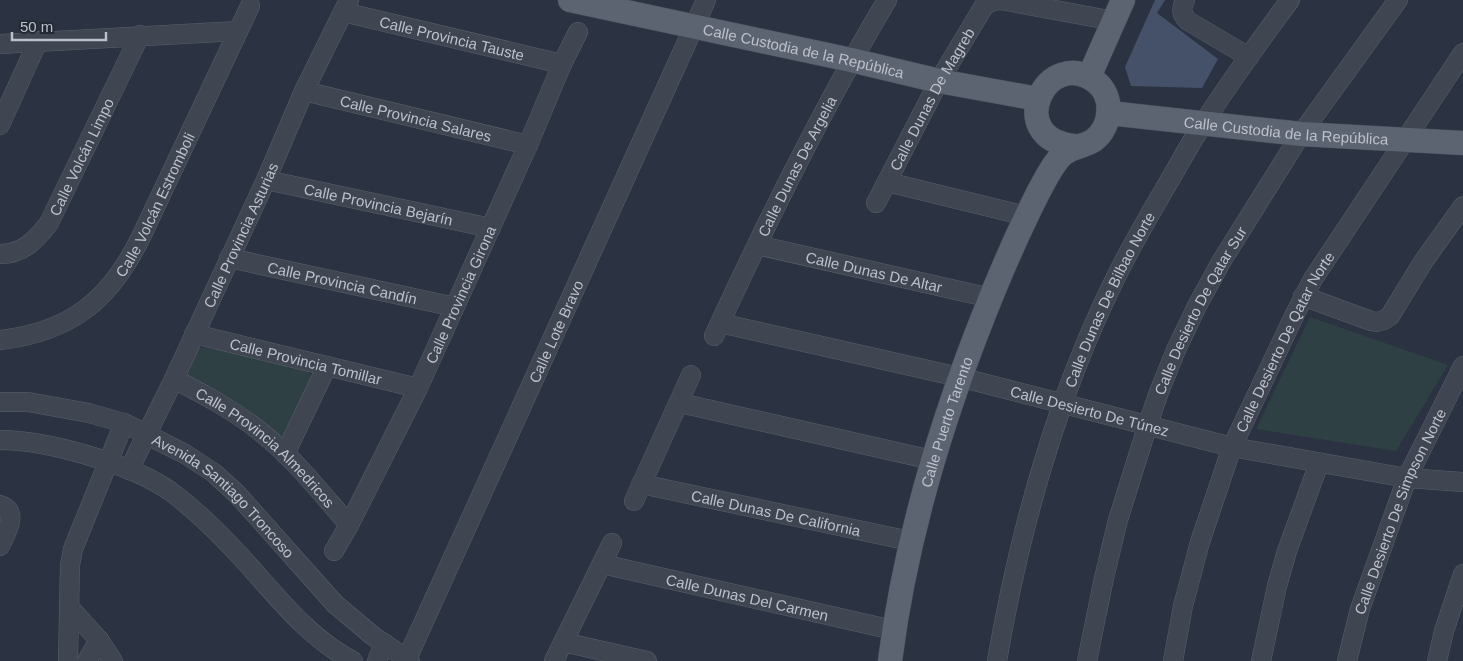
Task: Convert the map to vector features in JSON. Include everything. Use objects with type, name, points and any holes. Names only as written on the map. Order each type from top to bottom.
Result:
[{"type":"main road","name":"Calle Custodia de la República","points":[[570,0],[851,60],[938,81],[1038,99]]},
{"type":"main road","points":[[1089,77],[1118,10]]},
{"type":"main road","points":[[1077,73],[1089,77],[1098,83],[1105,92],[1108,102],[1109,113],[1101,132],[1094,140],[1085,144],[1063,145],[1053,141],[1039,124],[1036,112],[1038,99],[1043,88],[1052,79],[1064,74],[1077,73]]},
{"type":"main road","name":"Calle Custodia de la República","points":[[1109,113],[1301,134],[1463,143]]},
{"type":"main road","name":"Calle Puerto Tarento","points":[[1038,194],[1043,153],[1043,142],[1039,124]]},
{"type":"main road","name":"Calle Puerto Tarento","points":[[890,661],[893,630],[910,541],[932,460],[959,377],[1026,216],[1055,163],[1074,146]]},
{"type":"street","name":"Calle Lote Bravo","points":[[408,660],[706,0]]},
{"type":"street","name":"Calle Dunas De Argelia","points":[[717,330],[757,245],[851,60],[887,0]]},
{"type":"street","points":[[992,1],[1001,0],[1118,10]]},
{"type":"street","points":[[1184,0],[1182,11],[1188,21],[1249,57]]},
{"type":"street","name":"Calle Dunas De Bilbao Norte","points":[[997,661],[1004,621],[1028,521],[1063,405],[1090,334],[1115,278],[1142,227],[1203,124],[1290,0]]},
{"type":"street","name":"Calle Desierto De Qatar Sur","points":[[1087,661],[1116,530],[1148,424],[1162,384],[1197,306],[1220,262],[1301,134],[1398,0]]},
{"type":"street","name":"Calle Dunas De Magreb","points":[[876,203],[938,81],[977,15],[984,6],[992,1]]},
{"type":"street","name":"Calle Volcán Estromboli","points":[[0,340],[41,333],[62,324],[84,312],[102,296],[118,277],[140,239],[250,6]]},
{"type":"street","name":"Calle Provincia Tauste","points":[[346,6],[562,64]]},
{"type":"street","name":"Calle Provincia Asturias","points":[[129,470],[174,379],[266,180],[304,91],[346,6]]},
{"type":"street","points":[[0,44],[238,31]]},
{"type":"street","name":"Calle Provincia Girona","points":[[334,551],[418,388],[578,32]]},
{"type":"street","name":"Calle Volcán Limpo","points":[[0,254],[23,249],[37,239],[49,223],[140,35]]},
{"type":"street","points":[[0,125],[38,41]]},
{"type":"street","name":"Calle Desierto De Qatar Norte","points":[[1173,661],[1183,606],[1200,542],[1232,447],[1303,296],[1463,53]]},
{"type":"street","name":"Calle Provincia Salares","points":[[304,91],[528,145]]},
{"type":"street","name":"Calle Provincia Bejarín","points":[[266,180],[491,228]]},
{"type":"street","points":[[887,182],[1026,216]]},
{"type":"street","points":[[1303,296],[1371,321],[1384,320],[1394,309],[1423,262],[1463,206]]},
{"type":"street","name":"Calle Dunas De Altar","points":[[757,245],[991,298]]},
{"type":"street","name":"Calle Provincia Candín","points":[[229,258],[455,307]]},
{"type":"street","name":"Calle Desierto De Túnez","points":[[717,330],[959,377],[1232,447],[1406,478],[1463,482]]},
{"type":"street","name":"Calle Provincia Tomillar","points":[[194,334],[418,388]]},
{"type":"street","points":[[285,454],[327,366]]},
{"type":"street","name":"Calle Desierto De Simpson Norte","points":[[1347,661],[1360,609],[1406,478],[1463,366]]},
{"type":"street","name":"Calle Dunas De California","points":[[691,375],[680,403],[637,493],[910,541]]},
{"type":"street","name":"Calle Provincia Almedricos","points":[[174,379],[218,401],[263,434],[285,454],[349,525]]},
{"type":"street","name":"Avenida Santiago Troncoso","points":[[0,402],[28,402],[60,406],[89,413],[124,423],[185,454],[214,473],[237,494],[335,604],[373,636],[408,660]]},
{"type":"street","points":[[680,403],[932,460]]},
{"type":"street","points":[[73,661],[70,565],[73,549],[124,423]]},
{"type":"street","name":"Avenida Santiago Troncoso","points":[[0,440],[35,443],[108,462],[129,470],[167,490],[193,509],[242,558],[288,610],[345,659]]},
{"type":"street","points":[[1261,661],[1277,586],[1287,551],[1319,464]]},
{"type":"street","points":[[0,505],[8,508],[11,514],[11,523],[0,546]]},
{"type":"street","points":[[554,661],[612,543]]},
{"type":"street","name":"Calle Dunas Del Carmen","points":[[602,564],[893,630]]},
{"type":"street","points":[[1437,661],[1444,631],[1463,574]]},
{"type":"street","points":[[70,608],[99,640],[113,661]]},
{"type":"street","points":[[73,661],[99,640]]},
{"type":"street","points":[[563,642],[647,661]]},
{"type":"street","points":[[377,661],[384,643]]},
{"type":"shaded area","points":[[1310,317],[1448,365],[1396,451],[1256,429]]},
{"type":"shaded area","points":[[197,348],[207,348],[304,369],[311,374],[312,380],[286,435],[278,436],[184,374]]},
{"type":"water","points":[[1155,0],[1165,0],[1157,13],[1218,59],[1202,88],[1131,86],[1125,67]]}]
